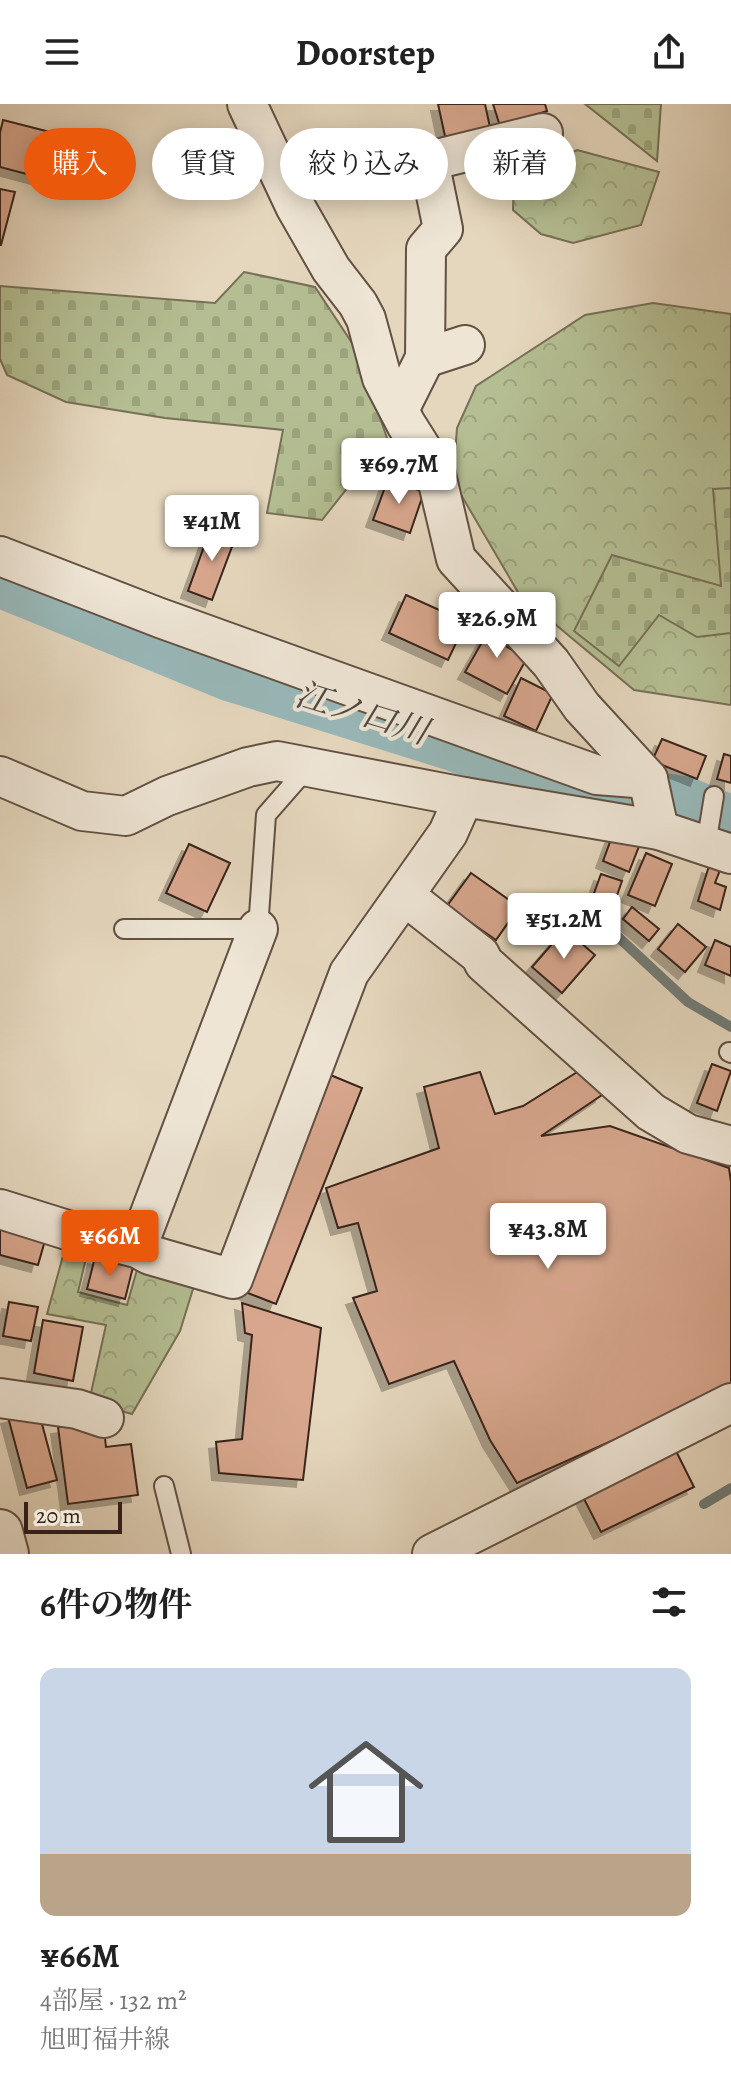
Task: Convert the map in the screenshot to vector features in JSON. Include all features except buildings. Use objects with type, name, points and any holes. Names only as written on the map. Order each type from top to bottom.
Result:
[{"type":"street","points":[[247,104],[295,206],[331,269],[366,319],[373,336],[377,364],[399,410],[435,470],[456,559],[551,663],[654,802]]},
{"type":"street","points":[[399,410],[425,358],[426,249],[443,229],[429,161],[464,152]]},
{"type":"street","points":[[425,358],[465,345]]},
{"type":"street","points":[[0,556],[160,618],[597,775],[654,802],[719,850]]},
{"type":"street","points":[[0,776],[82,811],[126,816],[167,796],[248,767],[277,761],[464,797],[654,802]]},
{"type":"street","points":[[0,1209],[233,1279],[349,973],[448,833],[464,797]]},
{"type":"street","points":[[405,896],[480,955],[484,963],[651,1112],[688,1134],[731,1146]]},
{"type":"street","points":[[137,1248],[258,929]]},
{"type":"street","points":[[0,1398],[77,1409],[104,1418]]},
{"type":"street","points":[[432,1554],[731,1403]]},
{"type":"street","points":[[0,1532],[6,1554]]},
{"type":"lane","points":[[124,929],[258,929],[266,815],[308,766]]},
{"type":"lane","points":[[714,796],[719,850]]},
{"type":"lane","points":[[164,1486],[181,1554]]},
{"type":"green space","points":[[585,104],[661,104],[657,161]]},
{"type":"green space","points":[[576,150],[659,172],[641,225],[573,243],[541,234],[513,210],[513,200],[576,200]]},
{"type":"green space","points":[[244,272],[315,287],[356,349],[387,438],[322,520],[267,513],[283,430],[165,418],[66,402],[7,375],[0,359],[0,286],[215,303]]},
{"type":"green space","points":[[653,303],[731,314],[731,705],[634,690],[519,594],[453,481],[457,428],[476,386],[585,315]]},
{"type":"green space","points":[[731,488],[731,633],[697,637],[659,615],[619,666],[574,631],[612,555],[721,586],[713,489]]},
{"type":"green space","points":[[66,1245],[88,1250],[78,1292],[127,1305],[140,1259],[197,1276],[180,1331],[132,1414],[89,1402],[106,1325],[47,1314]]},
{"type":"waterway","name":"江ノ口川","points":[[0,577],[230,671],[454,741],[577,789],[683,806],[731,826]]},
{"type":"waterway","points":[[587,908],[688,1002],[731,1027]]},
{"type":"waterway","points":[[704,1504],[731,1488]]}]
